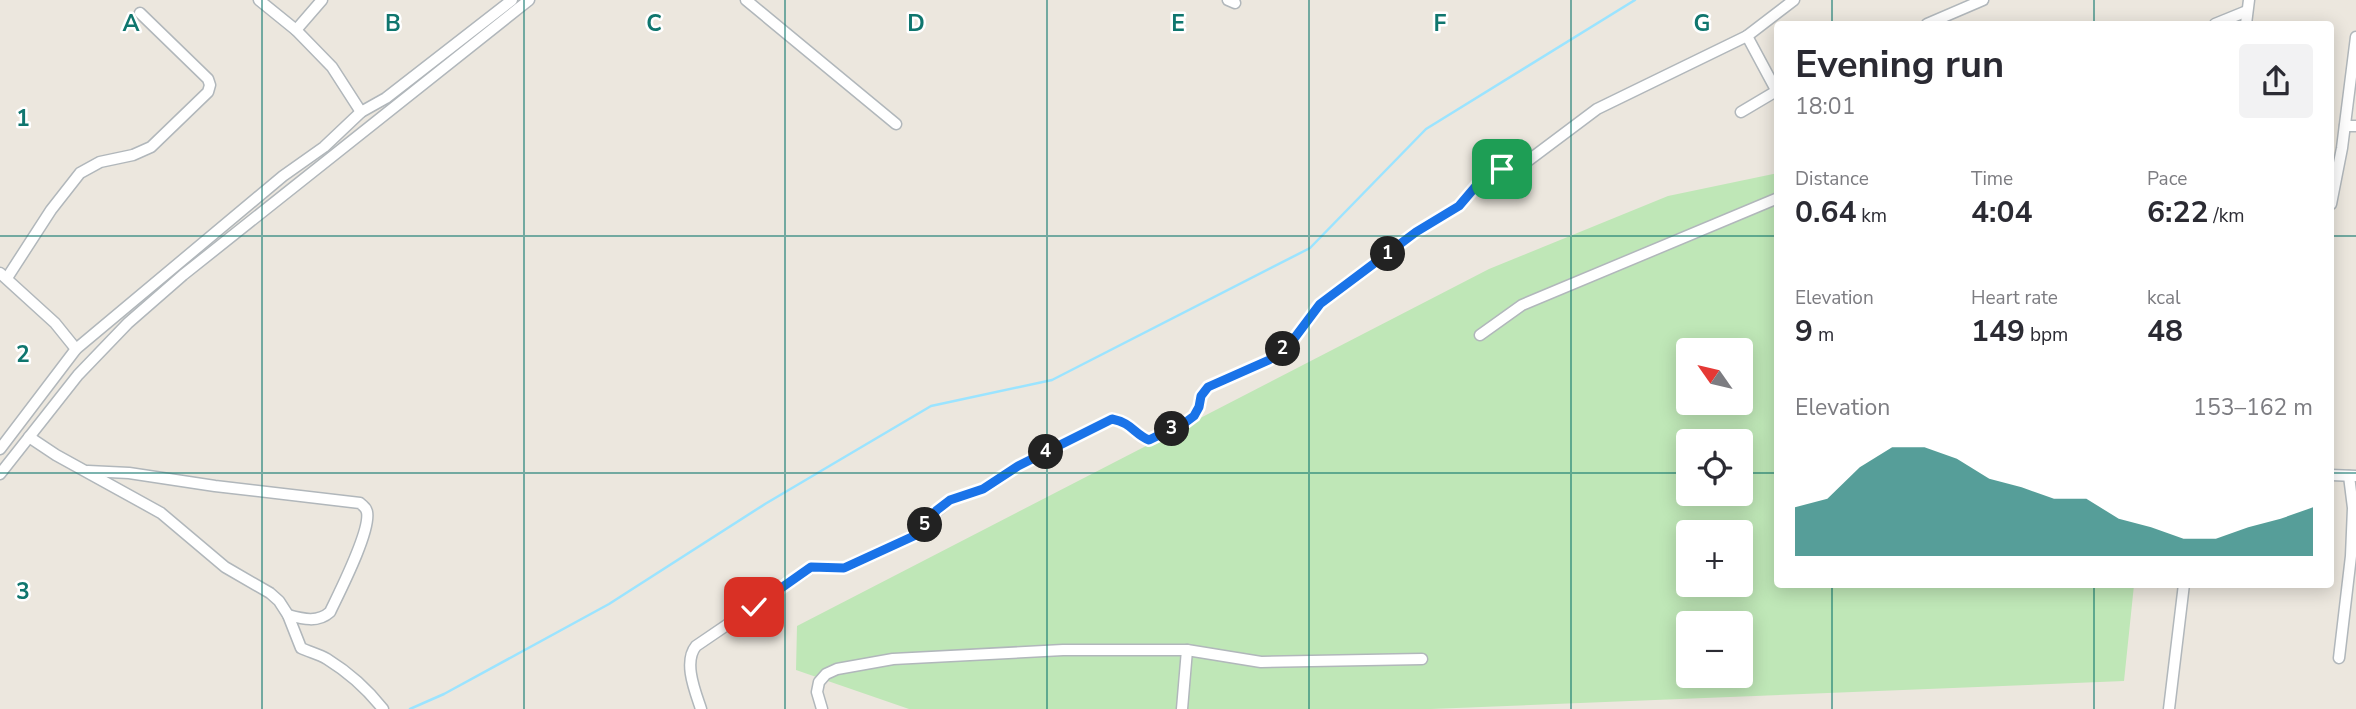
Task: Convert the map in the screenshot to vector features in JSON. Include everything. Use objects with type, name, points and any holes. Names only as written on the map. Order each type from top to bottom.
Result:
[{"type":"street","points":[[259,0],[296,30],[332,67],[361,112]]},
{"type":"street","points":[[296,30],[323,0]]},
{"type":"street","points":[[0,449],[76,349],[274,184],[324,147],[361,112],[386,98],[512,0]]},
{"type":"street","points":[[0,474],[78,375],[128,323],[183,275],[529,0]]},
{"type":"street","points":[[746,0],[896,124]]},
{"type":"street","points":[[701,709],[690,663],[692,651],[811,567],[844,568],[916,535],[937,510],[950,500],[983,489],[1018,466],[1112,419],[1128,424],[1149,440],[1186,422],[1194,416],[1201,396],[1208,387],[1269,360],[1290,344],[1320,304],[1416,232],[1459,206],[1482,179],[1529,160],[1597,109],[1747,36],[1794,0]]},
{"type":"street","points":[[1934,21],[1983,0]]},
{"type":"street","points":[[2246,21],[2249,0]]},
{"type":"street","points":[[2223,21],[2248,11]]},
{"type":"street","points":[[76,349],[55,323],[4,276],[80,173],[100,162],[133,155],[151,146],[208,92],[208,79],[140,13]]},
{"type":"street","points":[[1747,36],[1774,85]]},
{"type":"street","points":[[2334,169],[2351,126],[2356,37]]},
{"type":"street","points":[[1741,112],[1774,92]]},
{"type":"street","points":[[1480,335],[1522,305],[1774,200]]},
{"type":"street","points":[[29,437],[161,513],[225,567],[270,593],[288,615],[301,648],[328,660],[343,671],[383,709]]},
{"type":"street","points":[[86,471],[130,473],[360,503],[368,514],[363,534],[330,612],[314,620],[288,615]]},
{"type":"street","points":[[2334,475],[2352,476],[2353,508],[2351,555],[2339,658]]},
{"type":"street","points":[[2169,709],[2183,588]]},
{"type":"street","points":[[822,709],[817,692],[819,682],[826,674],[837,668],[892,659],[1063,650],[1187,650],[1261,662],[1422,659]]},
{"type":"street","points":[[1182,709],[1187,650]]},
{"type":"green space","points":[[1774,174],[1774,588],[2134,588],[2124,681],[1431,709],[909,709],[796,670],[797,626],[1489,269],[1668,196]]},
{"type":"waterway","points":[[410,709],[444,694],[609,604],[765,504],[931,406],[1052,380],[1310,248],[1426,129],[1635,0]]},
{"type":"route","points":[[754,607],[811,567],[844,568],[916,535],[937,510],[950,500],[983,489],[1018,466],[1112,419],[1128,424],[1149,440],[1186,422],[1194,416],[1201,396],[1208,387],[1269,360],[1290,344],[1320,304],[1416,232],[1459,206],[1482,179],[1502,169]]}]
